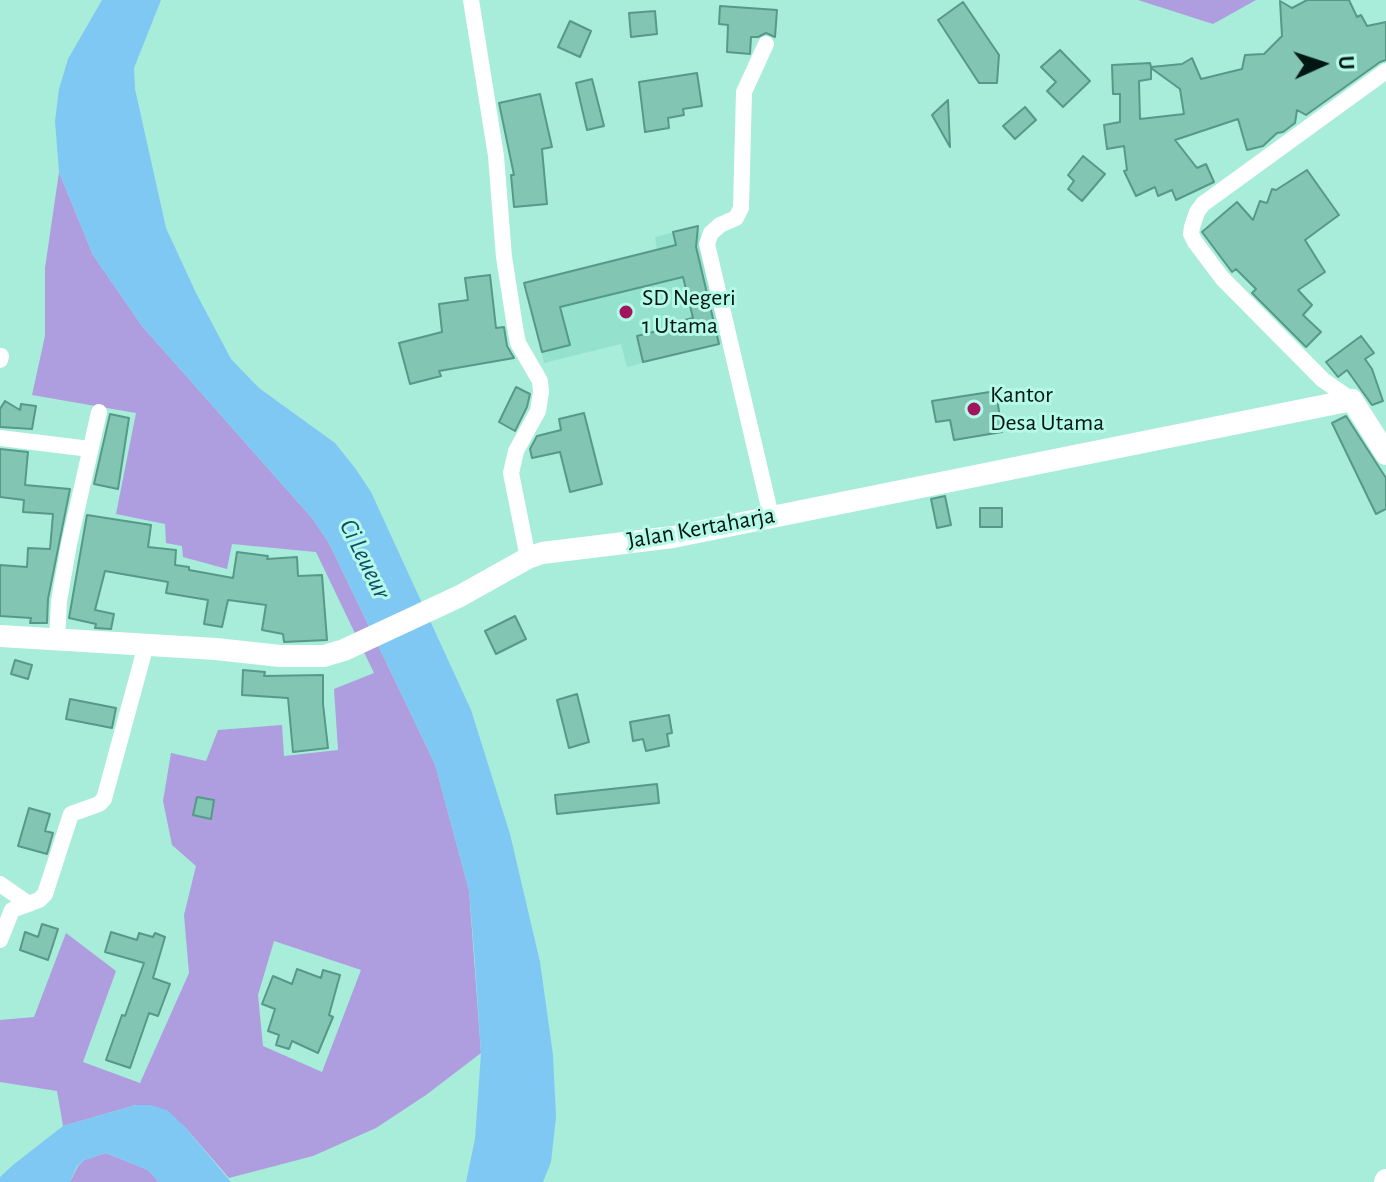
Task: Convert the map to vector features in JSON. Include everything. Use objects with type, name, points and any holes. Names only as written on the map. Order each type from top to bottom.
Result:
[{"type":"street","points":[[471,0],[496,156],[504,257],[515,327],[518,343],[540,381],[538,411],[516,451],[511,473],[528,558]]},
{"type":"street","points":[[766,44],[744,92],[741,208],[736,218],[711,233],[707,244],[771,516]]},
{"type":"street","points":[[1386,71],[1203,204],[1191,234],[1222,278],[1323,380],[1352,400],[1386,454]]},
{"type":"street","name":"Jalan Kertaharja","points":[[0,636],[291,657],[324,656],[344,650],[460,596],[542,553],[673,537],[1352,400]]},
{"type":"street","points":[[57,640],[62,583],[99,412]]},
{"type":"street","points":[[0,438],[90,449]]},
{"type":"street","points":[[0,940],[12,910],[42,897],[47,890],[71,814],[99,804],[104,799],[146,645]]},
{"type":"street","points":[[0,884],[29,904]]},
{"type":"shaded area","points":[[1138,0],[1256,0],[1213,24]]},
{"type":"shaded area","points":[[59,172],[93,255],[142,326],[312,518],[329,543],[435,764],[469,890],[481,1053],[376,1128],[313,1156],[229,1178],[184,1126],[136,1105],[63,1126],[57,1091],[0,1082],[0,1020],[34,1017],[66,933],[116,971],[83,1062],[140,1083],[189,973],[184,915],[196,866],[172,845],[163,801],[171,753],[206,761],[218,730],[282,725],[284,756],[338,750],[334,689],[374,673],[316,552],[232,544],[227,569],[183,557],[182,546],[166,543],[165,524],[116,514],[136,413],[32,395],[45,336],[45,268]],"holes":[[[274,941],[361,970],[322,1072],[263,1046],[258,995]]]},
{"type":"shaded area","name":"SD Negeri 1 Utama","points":[[698,226],[727,342],[627,367],[621,344],[544,363],[524,283],[657,250],[655,237]]},
{"type":"shaded area","points":[[106,1153],[148,1170],[159,1182],[70,1182],[84,1160]]},
{"type":"water","name":"Ci Leueur","points":[[102,0],[161,0],[134,68],[135,89],[166,228],[231,359],[259,388],[335,443],[371,492],[471,710],[510,834],[540,962],[553,1055],[556,1117],[551,1162],[543,1182],[466,1182],[475,1139],[481,1053],[474,950],[469,890],[435,764],[329,543],[312,518],[142,326],[93,255],[59,172],[55,121],[59,89],[68,59]]},
{"type":"water","points":[[136,1105],[167,1110],[231,1182],[159,1182],[148,1170],[106,1153],[84,1160],[77,1166],[70,1182],[0,1182],[0,1177],[13,1165],[63,1126]]},
{"type":"building","points":[[1307,0],[1349,0],[1357,17],[1361,15],[1367,26],[1386,22],[1386,60],[1306,115],[1297,110],[1295,123],[1263,146],[1247,150],[1238,119],[1175,140],[1197,168],[1206,164],[1214,182],[1176,200],[1172,190],[1158,196],[1155,187],[1136,196],[1124,171],[1127,170],[1124,146],[1107,149],[1104,125],[1120,122],[1120,94],[1113,94],[1112,65],[1150,63],[1151,67],[1182,64],[1192,58],[1201,79],[1242,69],[1245,55],[1264,54],[1282,36],[1280,1],[1292,8]],"holes":[[[1151,68],[1180,89],[1184,114],[1140,119],[1139,81],[1151,79]]]},
{"type":"building","points":[[963,2],[999,55],[997,83],[979,83],[938,20]]},
{"type":"building","points":[[720,6],[777,10],[775,37],[766,33],[751,37],[750,54],[727,52],[728,25],[719,24]]},
{"type":"building","points":[[655,11],[657,34],[631,37],[629,13]]},
{"type":"building","points":[[570,21],[591,31],[580,57],[558,47]]},
{"type":"building","points":[[1060,50],[1090,81],[1063,107],[1047,91],[1056,82],[1041,67]]},
{"type":"building","points":[[697,73],[702,106],[683,109],[684,115],[668,118],[669,128],[645,132],[639,82]]},
{"type":"building","points":[[592,79],[604,126],[587,130],[576,83]]},
{"type":"building","points":[[540,94],[552,147],[542,149],[547,204],[514,207],[511,175],[514,175],[499,103]]},
{"type":"building","points":[[948,100],[950,147],[932,115]]},
{"type":"building","points":[[1025,107],[1036,120],[1015,139],[1003,126]]},
{"type":"building","points":[[1083,156],[1105,174],[1082,201],[1068,189],[1074,181],[1068,175]]},
{"type":"building","points":[[1307,170],[1339,215],[1305,240],[1325,272],[1298,290],[1312,305],[1303,315],[1321,332],[1306,347],[1252,293],[1256,289],[1236,269],[1232,272],[1202,232],[1237,202],[1253,220],[1260,201],[1267,203],[1272,189],[1276,190]]},
{"type":"building","points":[[698,226],[696,247],[719,344],[643,362],[637,336],[693,318],[683,277],[560,307],[570,345],[542,352],[524,283],[676,245],[673,232]]},
{"type":"building","points":[[490,275],[496,328],[504,327],[507,346],[514,358],[439,371],[441,376],[410,384],[399,343],[442,332],[439,304],[468,300],[465,278]]},
{"type":"building","points":[[1361,336],[1374,353],[1365,359],[1372,369],[1383,401],[1372,405],[1347,370],[1338,377],[1326,362]]},
{"type":"building","points":[[516,387],[530,394],[515,431],[499,422]]},
{"type":"building","name":"Kantor Desa Utama","points":[[996,391],[1002,432],[954,440],[950,420],[936,422],[932,401]]},
{"type":"building","points":[[5,401],[20,410],[21,404],[36,406],[32,429],[0,427],[0,409]]},
{"type":"building","points":[[584,413],[602,484],[570,492],[560,452],[532,458],[530,449],[537,436],[561,430],[559,419]]},
{"type":"building","points":[[110,414],[129,418],[118,489],[94,484]]},
{"type":"building","points":[[1346,416],[1386,478],[1386,509],[1376,514],[1332,423]]},
{"type":"building","points":[[0,449],[28,452],[25,485],[70,489],[48,599],[47,623],[30,623],[31,618],[0,616],[0,565],[27,567],[28,548],[50,549],[53,514],[23,512],[24,500],[0,497]]},
{"type":"building","points":[[945,496],[951,525],[937,528],[931,499]]},
{"type":"building","points":[[980,508],[1002,508],[1002,527],[980,527]]},
{"type":"building","points":[[87,515],[151,525],[148,547],[176,550],[175,565],[189,567],[189,570],[233,578],[237,552],[268,556],[267,559],[297,557],[298,576],[322,575],[327,640],[284,642],[283,634],[262,630],[266,605],[228,600],[222,627],[204,624],[208,600],[166,593],[168,582],[105,571],[95,610],[114,614],[111,629],[95,628],[96,624],[69,618]]},
{"type":"building","points":[[515,616],[526,639],[496,654],[485,631]]},
{"type":"building","points":[[15,660],[32,665],[28,679],[11,674]]},
{"type":"building","points":[[243,670],[265,672],[264,676],[323,675],[328,748],[293,752],[288,698],[242,695]]},
{"type":"building","points":[[577,694],[589,742],[569,748],[557,700]]},
{"type":"building","points":[[70,699],[116,708],[112,728],[66,719]]},
{"type":"building","points":[[669,715],[672,733],[667,734],[669,746],[646,751],[643,739],[633,741],[630,722]]},
{"type":"building","points":[[657,784],[659,803],[557,814],[555,795]]},
{"type":"building","points":[[197,797],[214,800],[211,819],[193,815]]},
{"type":"building","points":[[29,808],[50,814],[45,831],[53,833],[47,854],[18,846]]},
{"type":"building","points":[[42,924],[58,929],[48,960],[20,950],[25,932],[38,937]]},
{"type":"building","points":[[111,932],[137,940],[139,933],[153,937],[155,933],[165,937],[153,978],[170,984],[158,1016],[149,1013],[130,1068],[106,1060],[144,963],[105,952]]},
{"type":"building","points":[[297,969],[321,978],[323,970],[340,975],[329,1015],[333,1017],[318,1053],[292,1041],[289,1049],[276,1045],[279,1035],[268,1031],[275,1009],[262,1004],[273,976],[292,984]]},
{"type":"place","name":"SD Negeri 1 Utama","points":[[626,312]]},
{"type":"place","name":"Kantor Desa Utama","points":[[974,409]]}]
